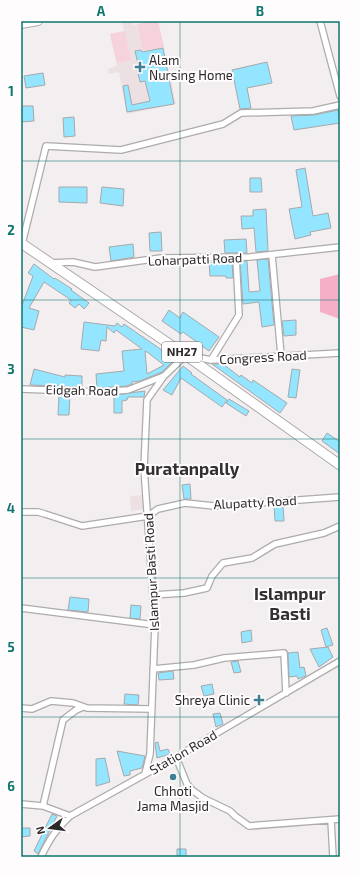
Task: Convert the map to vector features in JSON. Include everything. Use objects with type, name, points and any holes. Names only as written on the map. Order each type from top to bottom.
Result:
[{"type":"main road","points":[[21,24],[38,21]]},
{"type":"main road","name":"NH27","points":[[21,243],[186,355],[340,465]]},
{"type":"street","points":[[320,21],[340,96]]},
{"type":"street","points":[[21,243],[46,146],[121,150],[223,124],[241,113],[313,111],[340,106]]},
{"type":"street","name":"Loharpatti Road","points":[[50,263],[74,262],[95,267],[161,258],[272,255],[340,247]]},
{"type":"street","points":[[272,255],[281,355]]},
{"type":"street","points":[[210,360],[239,315],[236,257]]},
{"type":"street","name":"Congress Road","points":[[186,355],[210,360],[340,353]]},
{"type":"street","points":[[164,376],[186,355]]},
{"type":"street","name":"Eidgah Road","points":[[21,389],[101,392],[128,390],[164,376]]},
{"type":"street","name":"Islampur Basti Road","points":[[145,774],[150,754],[155,626],[144,468],[147,400],[164,376]]},
{"type":"street","name":"Alupatty Road","points":[[21,512],[45,514],[82,526],[148,516],[158,509],[185,503],[214,506],[340,497]]},
{"type":"street","points":[[153,595],[184,593],[207,588],[212,576],[223,563],[252,558],[275,544],[324,533],[340,526]]},
{"type":"street","points":[[21,608],[155,626]]},
{"type":"street","points":[[153,670],[194,665],[224,658],[284,653],[286,693]]},
{"type":"street","name":"Station Road","points":[[41,857],[57,828],[70,816],[176,757],[340,662]]},
{"type":"street","points":[[21,708],[32,709],[51,701],[73,703],[87,708],[151,709]]},
{"type":"street","points":[[43,806],[63,720],[76,710],[83,707]]},
{"type":"street","points":[[176,757],[187,784],[192,790],[203,798],[230,811],[249,826],[340,819]]},
{"type":"street","points":[[21,804],[43,806],[70,816]]},
{"type":"street","points":[[331,820],[333,857]]},
{"type":"shaded area","name":"Alam Nursing Home","points":[[122,21],[132,21],[133,25],[158,21],[176,104],[127,114],[119,72],[109,74],[108,69],[117,66],[110,34],[124,31]]},
{"type":"shaded area","points":[[158,21],[164,47],[143,50],[138,24]]},
{"type":"shaded area","points":[[125,31],[131,60],[117,63],[110,34]]},
{"type":"shaded area","points":[[340,274],[340,319],[320,312],[320,279]]},
{"type":"shaded area","points":[[143,495],[144,509],[131,511],[130,496]]},
{"type":"building","points":[[163,48],[174,104],[127,112],[123,86],[128,85],[132,105],[150,101],[145,81],[140,82],[137,69],[139,68],[135,51],[141,50],[142,52]]},
{"type":"building","points":[[267,62],[272,83],[247,88],[251,108],[240,109],[232,70]]},
{"type":"building","points":[[43,73],[45,85],[26,88],[24,76]]},
{"type":"building","points":[[21,106],[33,106],[34,121],[21,122]]},
{"type":"building","points":[[338,110],[340,123],[294,130],[291,116],[314,115]]},
{"type":"building","points":[[74,117],[75,136],[64,137],[63,118]]},
{"type":"building","points":[[305,168],[313,216],[328,213],[331,228],[310,232],[311,235],[295,239],[289,209],[302,207],[296,170]]},
{"type":"building","points":[[250,178],[261,178],[262,192],[250,192]]},
{"type":"building","points":[[59,187],[87,187],[87,203],[59,202]]},
{"type":"building","points":[[102,187],[124,189],[123,206],[100,203]]},
{"type":"building","points":[[266,209],[268,251],[256,252],[254,228],[242,229],[241,216],[253,216],[253,210]]},
{"type":"building","points":[[161,232],[162,251],[150,251],[149,233]]},
{"type":"building","points":[[246,239],[247,253],[225,253],[224,240]]},
{"type":"building","points":[[133,244],[134,257],[111,261],[109,247]]},
{"type":"building","points":[[268,259],[274,325],[262,327],[259,302],[243,304],[240,261],[247,261],[249,292],[260,291],[257,260]]},
{"type":"building","points":[[232,261],[233,278],[226,278],[226,276],[210,276],[209,262]]},
{"type":"building","points":[[34,264],[54,279],[55,278],[72,289],[71,290],[89,303],[84,309],[79,304],[75,308],[69,303],[71,300],[44,282],[29,308],[39,311],[34,330],[21,327],[21,308],[33,276],[28,273]]},
{"type":"building","points":[[169,310],[180,318],[183,312],[219,337],[209,351],[183,332],[181,334],[162,321]]},
{"type":"building","points":[[296,320],[296,335],[284,336],[282,321]]},
{"type":"building","points":[[84,322],[115,326],[117,323],[122,327],[124,324],[175,359],[162,372],[140,381],[132,382],[132,384],[127,386],[97,388],[96,374],[124,371],[122,351],[142,349],[116,330],[114,333],[107,327],[106,341],[101,340],[99,351],[81,349]],"holes":[[[145,351],[164,365],[147,374]]]},
{"type":"building","points":[[212,364],[223,364],[240,377],[241,375],[252,383],[253,380],[287,403],[280,413]]},
{"type":"building","points":[[183,366],[192,373],[191,374],[227,400],[222,407],[181,378],[172,395],[163,390]]},
{"type":"building","points":[[34,369],[65,377],[65,375],[82,376],[82,387],[30,385]]},
{"type":"building","points":[[292,369],[300,370],[296,398],[288,397]]},
{"type":"building","points":[[145,391],[144,397],[128,397],[127,400],[122,401],[122,413],[114,413],[114,395]]},
{"type":"building","points":[[59,395],[70,395],[69,415],[58,415]]},
{"type":"building","points":[[229,399],[249,411],[246,416],[226,403]]},
{"type":"building","points":[[327,433],[340,442],[340,454],[322,441]]},
{"type":"building","points":[[190,484],[191,499],[184,499],[182,485]]},
{"type":"building","points":[[283,505],[284,521],[275,521],[274,506]]},
{"type":"building","points":[[70,597],[89,599],[88,612],[68,610]]},
{"type":"building","points":[[131,605],[141,606],[140,619],[130,618]]},
{"type":"building","points":[[327,628],[333,645],[326,647],[321,630]]},
{"type":"building","points":[[251,630],[252,641],[242,643],[241,632]]},
{"type":"building","points":[[328,647],[333,657],[319,667],[310,649]]},
{"type":"building","points":[[298,652],[300,668],[304,667],[306,676],[298,679],[297,676],[289,677],[288,653]]},
{"type":"building","points":[[238,661],[241,672],[234,673],[231,662]]},
{"type":"building","points":[[173,671],[174,679],[159,680],[158,673]]},
{"type":"building","points":[[212,684],[214,694],[204,696],[201,686]]},
{"type":"building","points":[[125,694],[139,695],[138,705],[124,704]]},
{"type":"building","points":[[220,713],[223,724],[216,727],[213,714]]},
{"type":"building","points":[[158,742],[160,751],[168,749],[170,754],[157,758],[155,743]]},
{"type":"building","points":[[117,751],[145,756],[142,768],[130,771],[130,775],[124,776]]},
{"type":"building","points":[[105,758],[110,782],[96,786],[96,759]]},
{"type":"building","points":[[52,814],[57,816],[38,854],[34,851]]},
{"type":"building","points":[[21,828],[30,828],[30,836],[21,837]]},
{"type":"building","points":[[177,849],[186,849],[186,857],[177,857]]},
{"type":"place","name":"Alam Nursing Home","points":[[140,67]]},
{"type":"place","name":"Shreya Clinic","points":[[259,700]]},
{"type":"place","name":"Chhoti Jama Masjid","points":[[173,777]]},
{"type":"district","name":"Puratanpally","points":[[187,469]]},
{"type":"district","name":"Islampur Basti","points":[[290,604]]}]
